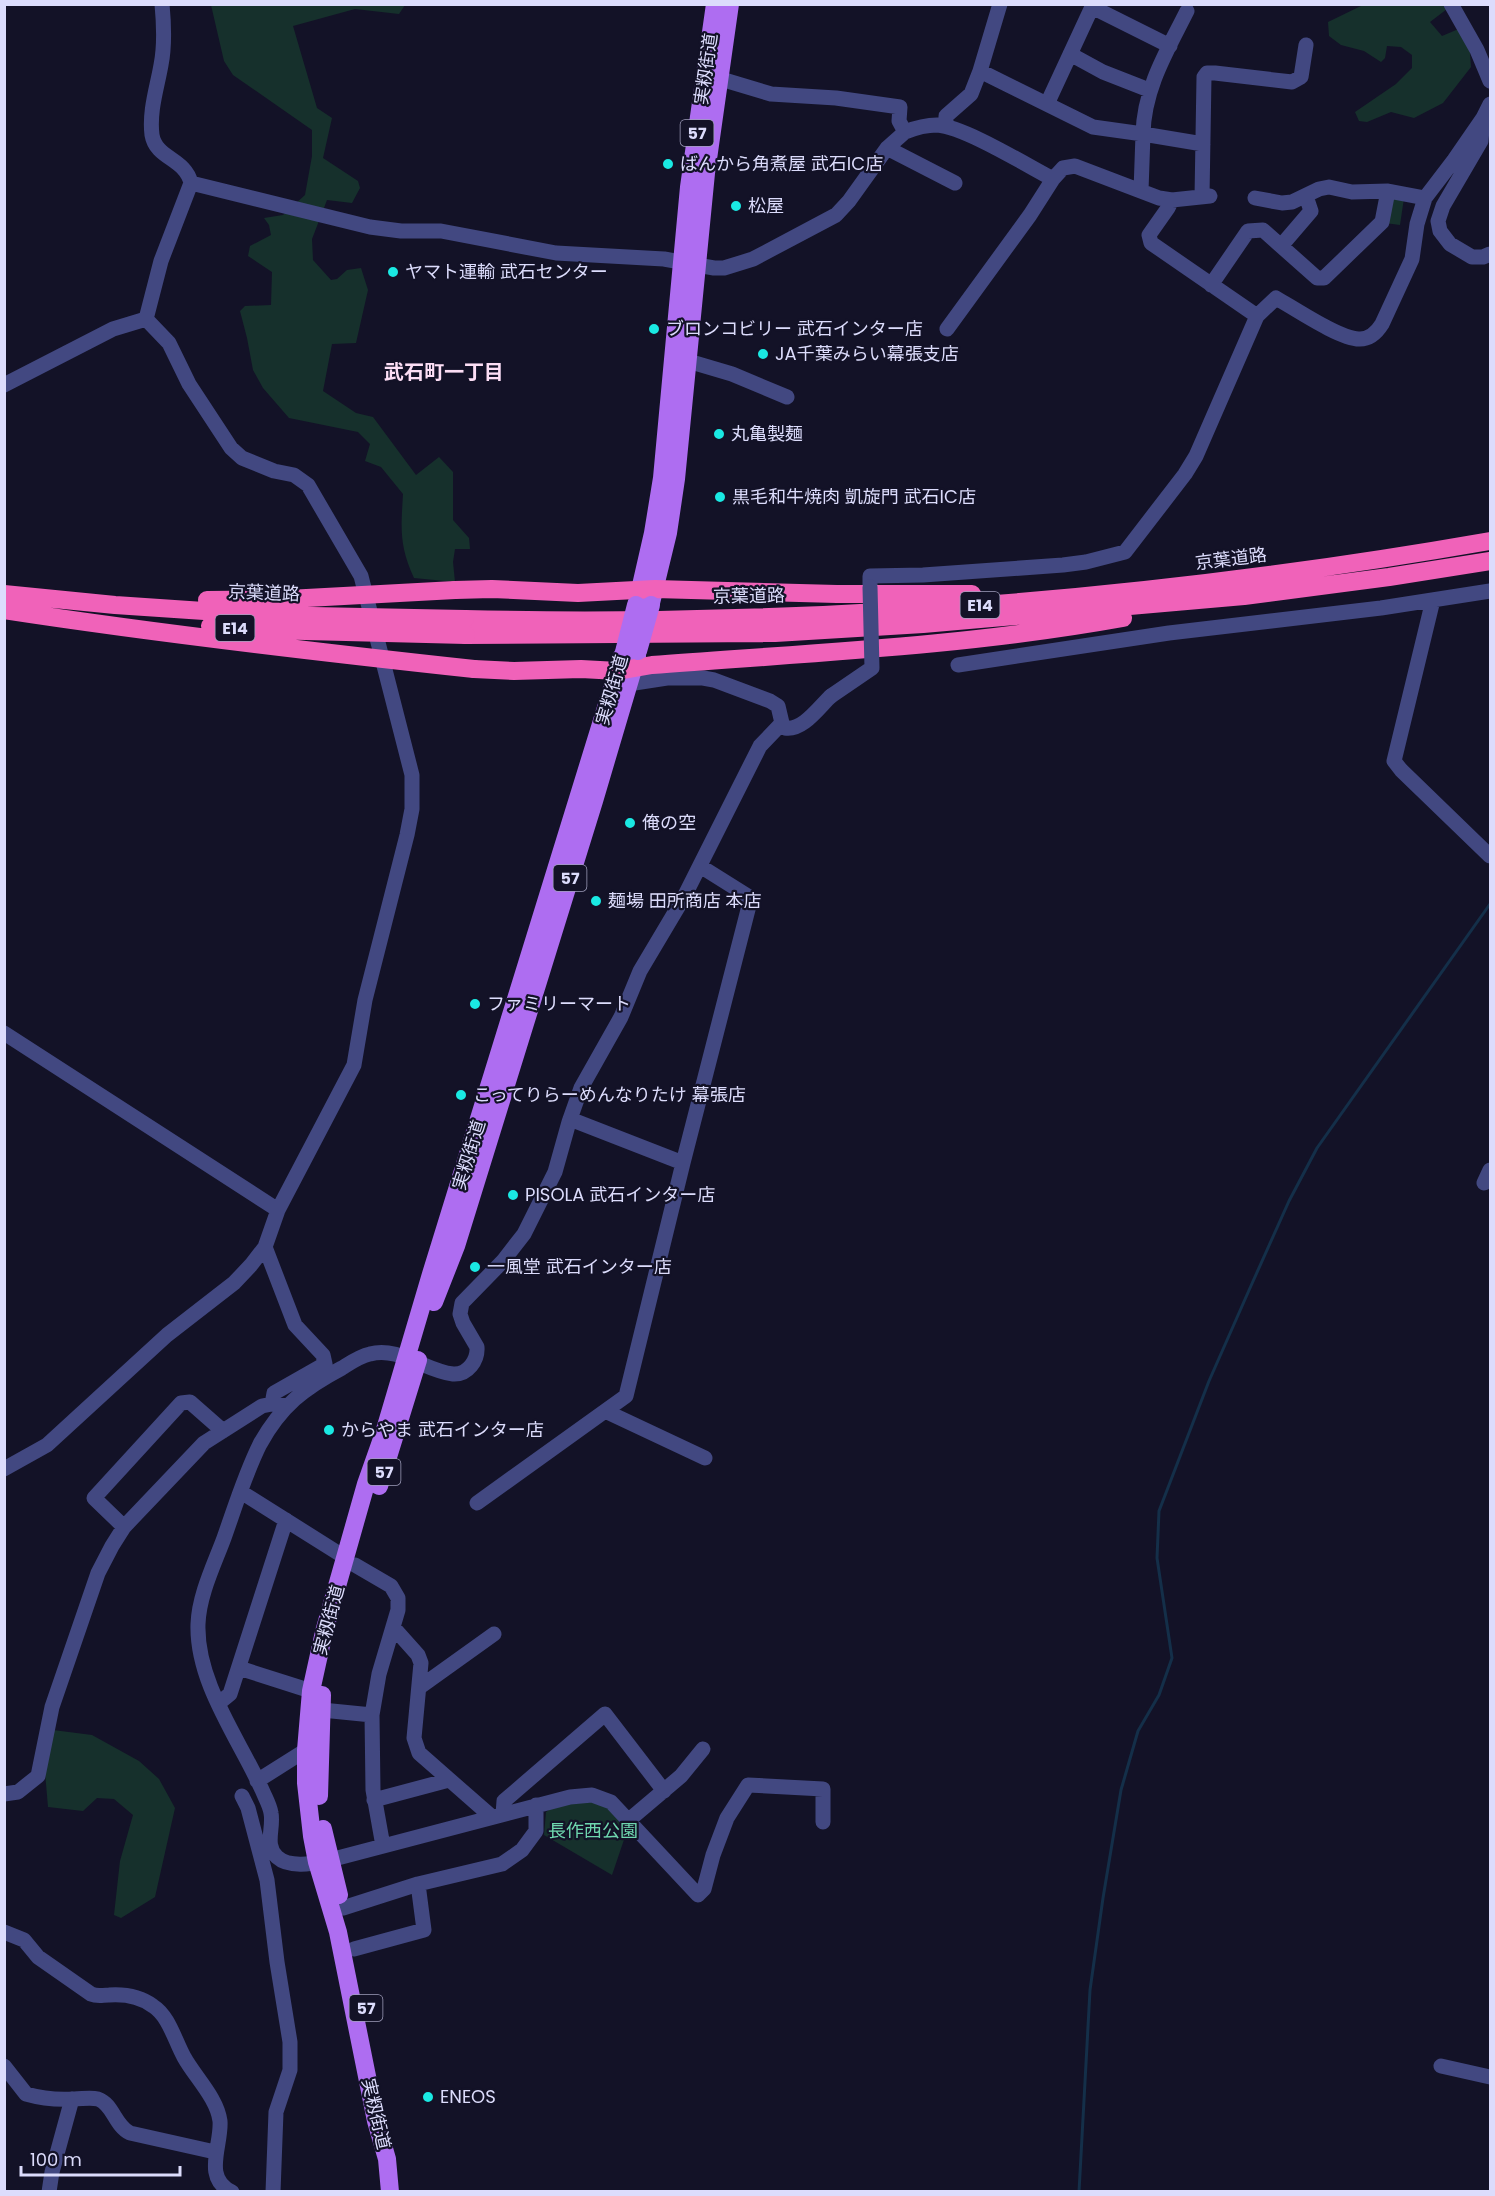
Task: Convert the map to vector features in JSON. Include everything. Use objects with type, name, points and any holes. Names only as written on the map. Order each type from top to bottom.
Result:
[{"type":"highway","name":"京葉道路","points":[[4,593],[116,605],[466,627],[567,620],[855,613],[1064,599],[1220,582],[1385,559],[1491,541]]},
{"type":"highway","name":"京葉道路","points":[[4,610],[115,621],[266,630],[466,627],[775,633],[934,623],[1244,596],[1491,561]]},
{"type":"highway","points":[[4,593],[227,600],[288,600],[492,589],[646,597],[934,595],[1220,582]]},
{"type":"highway","points":[[4,610],[291,649],[474,669],[514,671],[581,669],[974,641],[1068,628],[1244,596]]},
{"type":"main road","name":"実籾街道","points":[[387,2159],[376,2121],[324,1861],[318,1787],[322,1692],[366,1484],[412,1361],[425,1295],[628,665],[646,597],[668,533],[688,361],[688,187],[715,4]]},
{"type":"main road","name":"実籾街道","points":[[646,597],[689,264],[721,79],[730,4]]},
{"type":"main road","name":"実籾街道","points":[[351,1561],[324,1632],[311,1691],[306,1783],[312,1836],[343,1908],[354,1949],[375,2052],[388,2142],[390,2192]]},
{"type":"street","points":[[146,319],[161,261],[191,183],[189,173],[180,164],[158,150],[152,136],[152,113],[162,62],[164,35],[162,4]]},
{"type":"street","points":[[946,126],[946,117],[971,94],[981,71],[1000,4]]},
{"type":"street","points":[[1451,4],[1490,80]]},
{"type":"street","points":[[1047,104],[1092,7],[1170,46]]},
{"type":"street","points":[[1140,191],[1144,113],[1149,90],[1187,11]]},
{"type":"street","points":[[948,329],[1063,168],[1074,166],[1159,198],[1172,200],[1206,197],[1203,144],[1204,77],[1207,73],[1292,82],[1301,77],[1306,45]]},
{"type":"street","points":[[1070,54],[1103,72],[1149,90]]},
{"type":"street","points":[[981,71],[1094,127],[1203,144]]},
{"type":"street","points":[[721,79],[771,93],[836,98],[900,107],[898,121],[905,132]]},
{"type":"street","points":[[628,665],[714,680],[770,701],[778,706],[785,728],[797,727],[831,696],[872,668],[870,576],[923,575],[1086,562],[1125,552],[1185,474],[1196,456],[1257,316],[1276,298],[1347,338],[1362,339],[1375,334],[1382,324],[1412,259],[1417,224],[1425,198],[1487,111]]},
{"type":"street","points":[[1487,111],[1481,141],[1443,206],[1438,220],[1440,231],[1450,244],[1472,257],[1484,257],[1491,254]]},
{"type":"street","points":[[191,183],[370,226],[401,231],[441,231],[556,253],[664,259],[724,268],[753,260],[836,215],[849,201],[887,148],[905,132],[924,126],[946,126],[1053,179]]},
{"type":"street","points":[[887,148],[955,183]]},
{"type":"street","points":[[1255,198],[1282,203],[1292,202],[1329,187],[1352,192],[1388,192],[1425,198]]},
{"type":"street","points":[[1210,285],[1248,231],[1263,231],[1317,278],[1324,278],[1382,222],[1388,192]]},
{"type":"street","points":[[1281,246],[1311,211],[1306,196]]},
{"type":"street","points":[[1172,200],[1149,235],[1151,243],[1257,316]]},
{"type":"street","points":[[4,384],[113,329],[146,319]]},
{"type":"street","points":[[4,1469],[46,1445],[167,1335],[234,1283],[265,1247],[278,1210],[354,1065],[365,1000],[412,809],[412,775],[361,576],[319,500],[308,485],[294,475],[274,471],[242,458],[231,448],[189,384],[169,343],[146,319]]},
{"type":"street","points":[[688,361],[732,374],[787,396]]},
{"type":"street","points":[[958,664],[1491,591]]},
{"type":"street","points":[[1433,600],[1394,761],[1491,856]]},
{"type":"street","points":[[4,1794],[18,1792],[38,1776],[52,1707],[98,1573],[124,1527],[196,1450],[262,1406],[279,1405],[313,1383],[370,1354],[387,1353],[455,1374],[467,1370],[475,1361],[478,1352],[477,1344],[463,1323],[460,1314],[462,1303],[503,1261],[524,1234],[555,1172],[581,1088],[621,1017],[640,971],[684,897],[760,746],[782,723]]},
{"type":"street","points":[[477,1503],[626,1396],[683,1163],[752,898],[700,866]]},
{"type":"street","points":[[4,1033],[278,1210]]},
{"type":"street","points":[[570,1119],[683,1163]]},
{"type":"street","points":[[265,1247],[295,1325],[323,1355],[325,1364],[274,1393],[279,1405],[241,1492],[204,1594],[198,1623],[201,1662],[271,1812],[270,1844],[276,1856],[293,1863],[324,1861],[536,1805],[570,1797],[592,1795],[611,1802],[698,1895],[704,1889],[713,1855],[727,1818],[748,1785],[823,1789],[823,1822]]},
{"type":"street","points":[[124,1527],[94,1498],[181,1403],[190,1402],[223,1431]]},
{"type":"street","points":[[604,1412],[705,1458]]},
{"type":"street","points":[[241,1492],[391,1586],[398,1598],[398,1611],[379,1674],[372,1715],[374,1800],[382,1846]]},
{"type":"street","points":[[219,1703],[231,1694],[286,1520]]},
{"type":"street","points":[[393,1627],[418,1655],[421,1663],[415,1746],[426,1761],[497,1816]]},
{"type":"street","points":[[420,1687],[494,1634]]},
{"type":"street","points":[[239,1668],[311,1691]]},
{"type":"street","points":[[322,1710],[372,1715]]},
{"type":"street","points":[[497,1816],[504,1801],[605,1714],[664,1791]]},
{"type":"street","points":[[629,1820],[681,1776],[702,1749]]},
{"type":"street","points":[[257,1781],[306,1750]]},
{"type":"street","points":[[374,1800],[449,1780]]},
{"type":"street","points":[[242,1796],[248,1808],[267,1881],[290,2042],[290,2070],[276,2112],[273,2192]]},
{"type":"street","points":[[343,1908],[418,1884],[502,1864],[522,1850],[536,1831],[536,1805]]},
{"type":"street","points":[[354,1949],[424,1930],[418,1884]]},
{"type":"street","points":[[4,1932],[24,1940],[38,1957],[91,1994],[98,1997],[131,1996],[155,2007],[164,2018],[212,2102],[219,2119],[220,2134],[215,2152],[213,2185],[232,2192]]},
{"type":"street","points":[[4,2066],[26,2094],[97,2099],[105,2103],[116,2121],[130,2133],[215,2152]]},
{"type":"street","points":[[1441,2066],[1491,2078]]},
{"type":"street","points":[[49,2192],[52,2172],[72,2099]]},
{"type":"green space","points":[[211,5],[405,5],[399,14],[355,9],[293,26],[317,108],[332,118],[323,158],[358,181],[360,188],[352,203],[327,200],[312,239],[313,260],[331,280],[337,279],[347,270],[361,268],[368,290],[356,343],[332,344],[323,391],[356,413],[373,417],[416,475],[439,457],[453,472],[453,520],[469,538],[470,549],[455,549],[453,562],[455,582],[414,578],[403,546],[403,494],[381,467],[365,461],[370,444],[358,432],[289,418],[263,388],[253,370],[240,311],[245,306],[271,305],[272,272],[248,256],[250,246],[271,235],[269,225],[264,218],[283,215],[305,195],[312,156],[312,130],[233,75],[224,61]]},
{"type":"green space","points":[[1363,5],[1448,5],[1447,9],[1430,22],[1442,36],[1461,28],[1469,39],[1471,67],[1443,103],[1414,118],[1391,112],[1367,122],[1359,121],[1355,112],[1396,84],[1412,68],[1412,55],[1401,47],[1387,46],[1385,58],[1381,62],[1364,51],[1341,45],[1329,36],[1328,22]]},
{"type":"green space","points":[[1390,198],[1404,198],[1400,225],[1385,223]]},
{"type":"green space","points":[[53,1730],[92,1735],[139,1761],[159,1779],[175,1808],[155,1897],[121,1918],[114,1915],[120,1861],[133,1815],[114,1799],[97,1798],[83,1811],[48,1807],[45,1772]]},
{"type":"green space","name":"長作西公園","points":[[593,1800],[609,1806],[629,1825],[612,1875],[544,1835],[546,1812],[555,1806]]},
{"type":"waterway","points":[[1079,2192],[1090,1990],[1121,1790],[1138,1731],[1159,1695],[1172,1658],[1157,1558],[1159,1511],[1209,1381],[1289,1201],[1317,1148],[1490,904]]},
{"type":"place","name":"ばんから角煮屋 武石IC店","points":[[668,164]]},
{"type":"place","name":"松屋","points":[[736,206]]},
{"type":"place","name":"ヤマト運輸 武石センター","points":[[393,272]]},
{"type":"place","name":"ブロンコビリー 武石インター店","points":[[654,329]]},
{"type":"place","name":"JA千葉みらい幕張支店","points":[[763,354]]},
{"type":"place","name":"丸亀製麺","points":[[719,434]]},
{"type":"place","name":"黒毛和牛焼肉 凱旋門 武石IC店","points":[[720,497]]},
{"type":"place","name":"俺の空","points":[[630,823]]},
{"type":"place","name":"麺場 田所商店 本店","points":[[596,901]]},
{"type":"place","name":"ファミリーマート","points":[[475,1004]]},
{"type":"place","name":"こってりらーめんなりたけ 幕張店","points":[[461,1095]]},
{"type":"place","name":"PISOLA 武石インター店","points":[[513,1195]]},
{"type":"place","name":"一風堂 武石インター店","points":[[475,1267]]},
{"type":"place","name":"からやま 武石インター店","points":[[329,1430]]},
{"type":"place","name":"ENEOS","points":[[428,2097]]},
{"type":"district","name":"武石町一丁目","points":[[444,372]]}]
